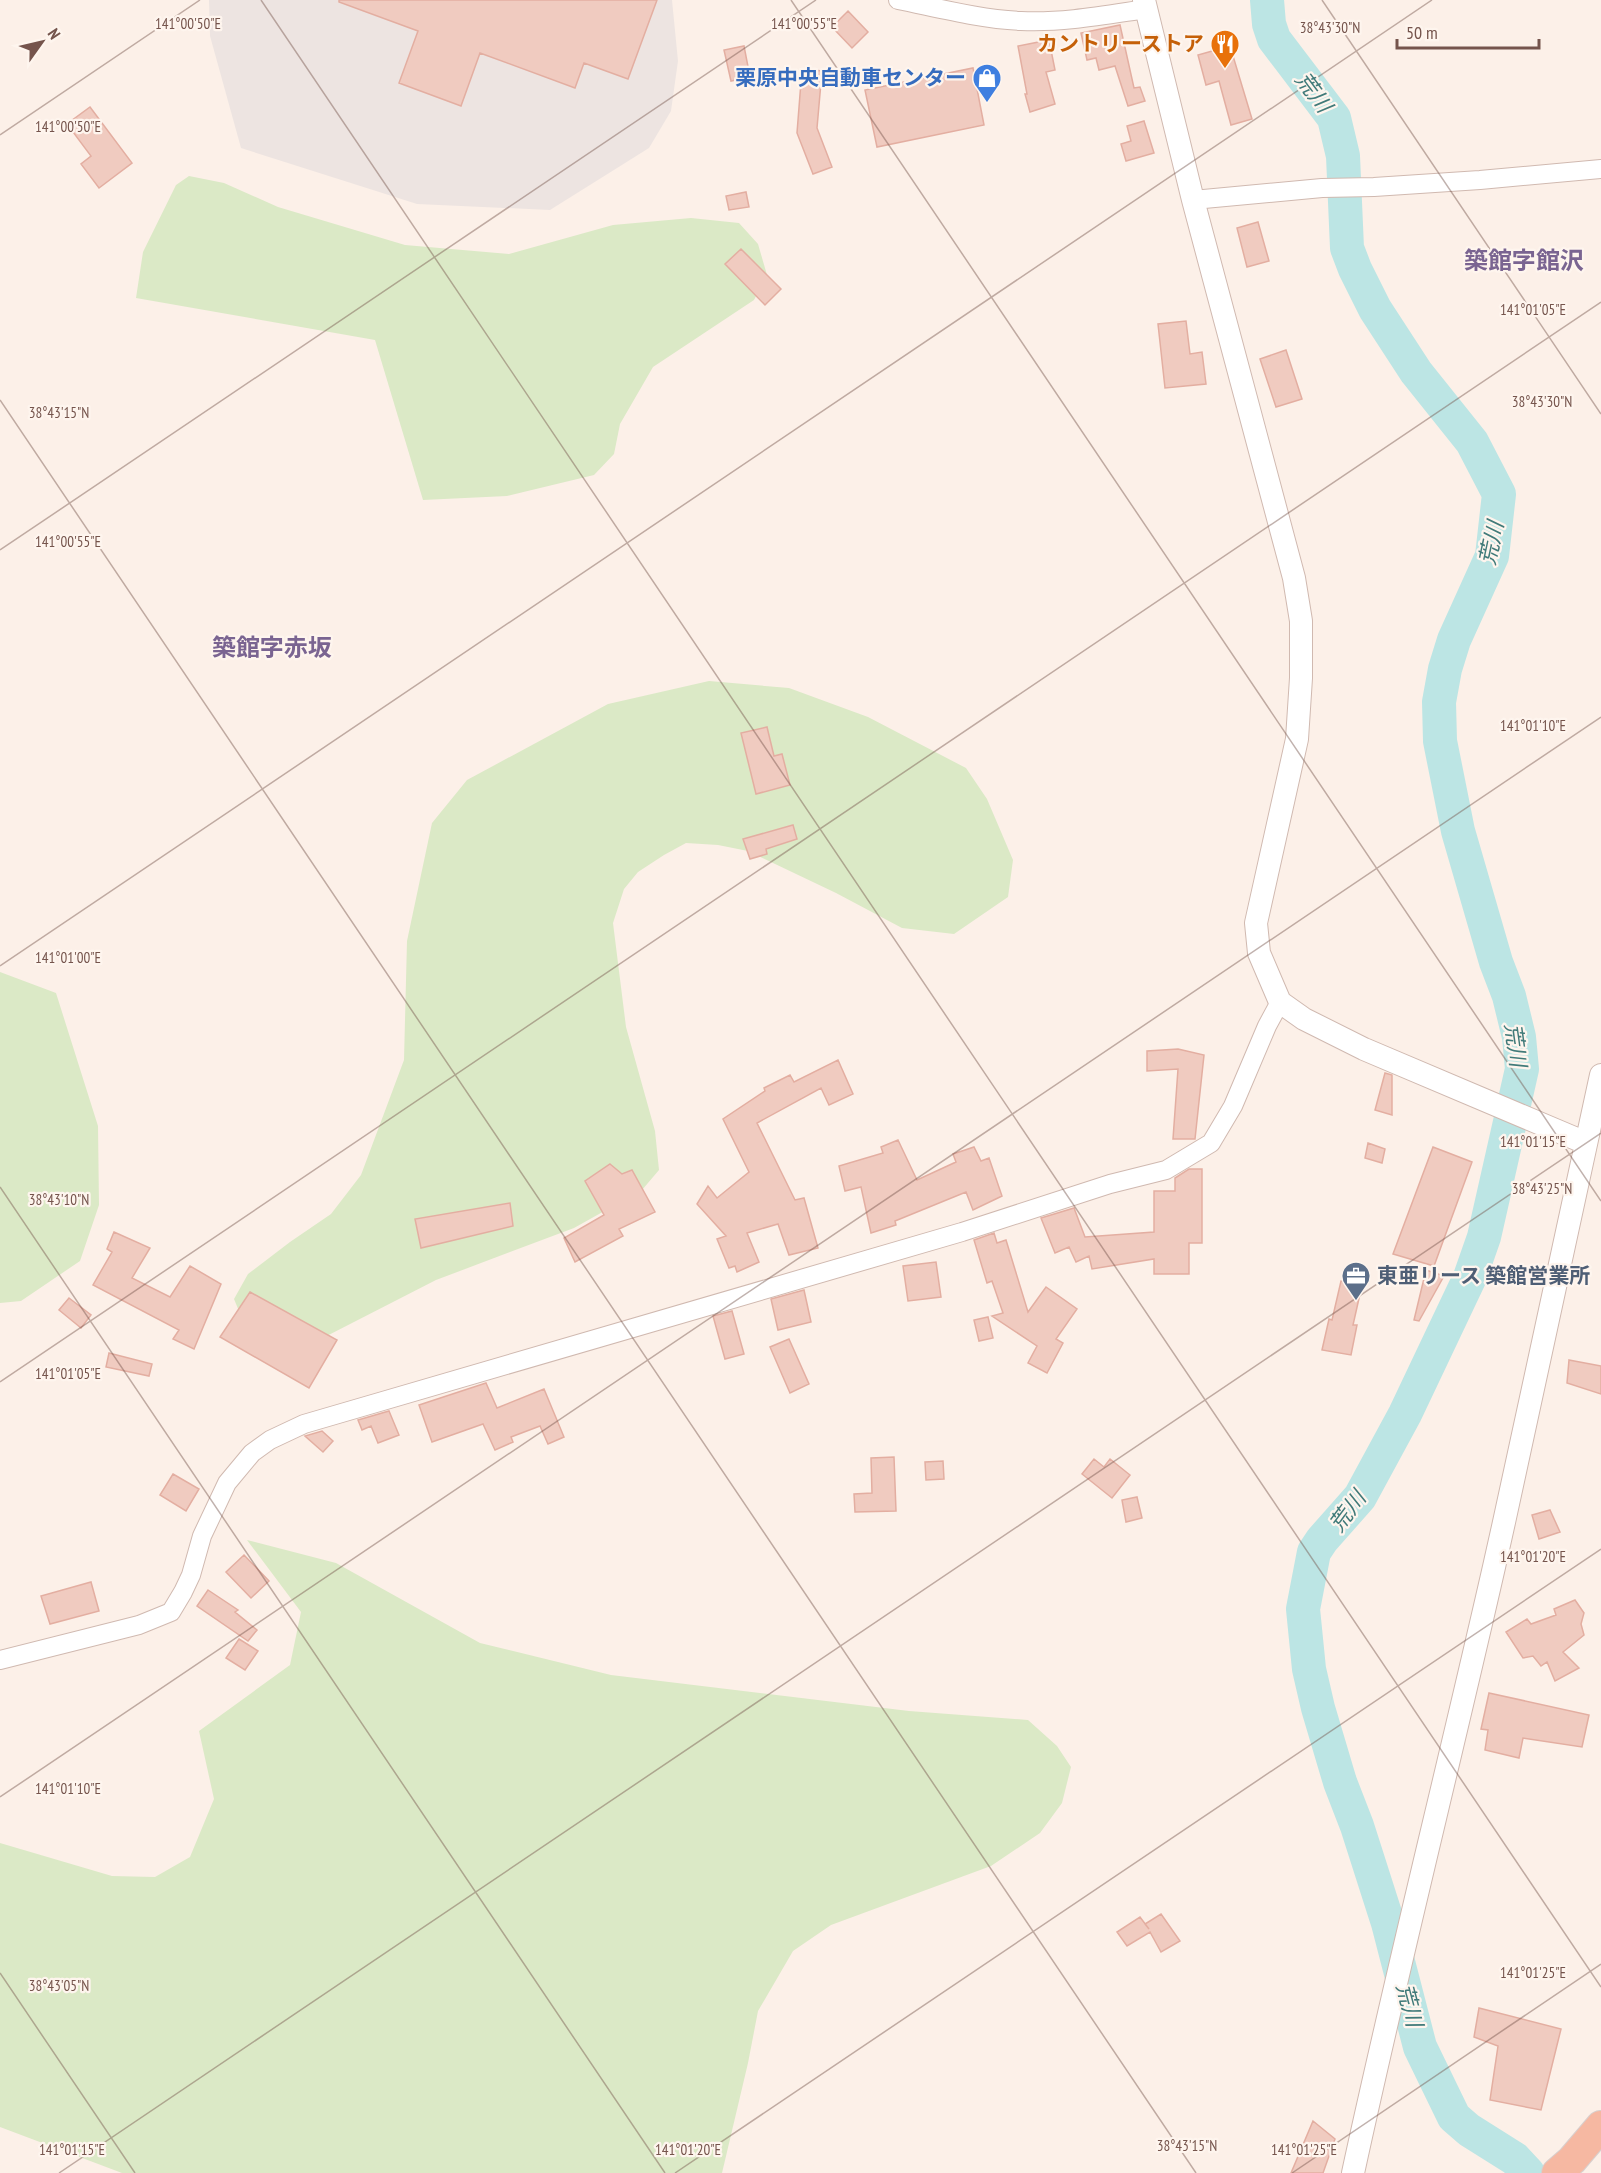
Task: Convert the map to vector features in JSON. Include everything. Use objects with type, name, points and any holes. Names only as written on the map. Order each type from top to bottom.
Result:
[{"type":"highway","points":[[1567,2169],[1601,2126]]},
{"type":"street","points":[[897,0],[988,18],[1023,21],[1074,19],[1145,4],[1193,200],[1294,578],[1301,621],[1301,678],[1297,739],[1256,923],[1260,953],[1280,1002],[1304,1019],[1364,1049],[1586,1143]]},
{"type":"street","points":[[1193,200],[1322,188],[1480,180],[1601,169]]},
{"type":"street","points":[[0,1660],[139,1625],[171,1612],[191,1575],[202,1536],[227,1483],[252,1453],[270,1440],[304,1424],[962,1232],[1110,1184],[1166,1170],[1211,1143],[1233,1106],[1262,1036],[1280,1002]]},
{"type":"street","points":[[1353,2173],[1404,1943],[1494,1567],[1601,1075]]},
{"type":"shaded area","points":[[209,0],[672,0],[678,61],[671,111],[649,148],[550,210],[417,204],[241,148],[210,36]]},
{"type":"green space","points":[[189,176],[224,183],[278,207],[405,245],[509,254],[613,225],[691,218],[739,223],[758,244],[767,275],[754,300],[653,367],[620,424],[614,454],[594,475],[507,496],[423,500],[375,340],[136,298],[143,252],[176,185]]},
{"type":"green space","points":[[709,681],[789,688],[868,717],[966,768],[987,799],[1013,860],[1008,897],[954,934],[902,928],[748,851],[718,845],[686,843],[664,855],[638,872],[624,889],[613,923],[626,1027],[655,1131],[659,1170],[642,1190],[574,1228],[436,1280],[313,1343],[246,1328],[234,1299],[248,1274],[331,1214],[361,1175],[404,1060],[407,941],[432,823],[467,780],[608,704]]},
{"type":"green space","points":[[0,972],[56,993],[98,1126],[99,1205],[80,1261],[21,1301],[0,1303]]},
{"type":"green space","points":[[247,1540],[336,1563],[480,1643],[611,1675],[909,1711],[1028,1720],[1057,1746],[1071,1767],[1062,1803],[1040,1833],[991,1866],[831,1925],[793,1951],[758,2011],[722,2173],[122,2173],[0,2127],[0,1843],[112,1876],[155,1877],[190,1857],[214,1799],[199,1731],[290,1665],[301,1612]]},
{"type":"building","points":[[339,0],[657,0],[628,79],[584,63],[575,88],[480,53],[461,106],[399,83],[418,31],[339,2]]},
{"type":"building","points":[[848,11],[868,32],[852,48],[832,27]]},
{"type":"building","points":[[1120,25],[1134,88],[1140,87],[1145,101],[1128,106],[1115,66],[1099,70],[1096,58],[1087,60],[1081,33]]},
{"type":"building","points":[[1049,40],[1055,70],[1046,72],[1055,104],[1030,112],[1018,46]]},
{"type":"building","points":[[744,46],[750,77],[731,81],[724,50]]},
{"type":"building","points":[[1230,46],[1252,119],[1231,125],[1219,81],[1206,85],[1198,55]]},
{"type":"building","points":[[973,68],[984,125],[877,147],[865,90]]},
{"type":"building","points":[[802,69],[822,71],[817,128],[832,167],[813,174],[797,133]]},
{"type":"building","points":[[90,107],[132,163],[99,188],[81,164],[91,156],[67,124]]},
{"type":"building","points":[[1144,121],[1154,153],[1126,161],[1121,144],[1131,141],[1127,126]]},
{"type":"building","points":[[746,192],[749,207],[729,210],[726,196]]},
{"type":"building","points":[[1258,222],[1269,261],[1247,267],[1237,228]]},
{"type":"building","points":[[741,249],[781,289],[765,305],[725,264]]},
{"type":"building","points":[[1186,321],[1190,354],[1202,352],[1206,384],[1165,388],[1158,324]]},
{"type":"building","points":[[1286,350],[1302,399],[1276,407],[1260,359]]},
{"type":"building","points":[[767,727],[774,756],[782,754],[790,785],[756,794],[741,733]]},
{"type":"building","points":[[793,825],[797,839],[766,849],[767,854],[750,859],[743,839]]},
{"type":"building","points":[[1178,1049],[1204,1055],[1195,1139],[1173,1139],[1178,1069],[1147,1071],[1147,1051]]},
{"type":"building","points":[[838,1060],[853,1094],[829,1105],[821,1088],[757,1123],[795,1200],[804,1198],[818,1248],[789,1255],[778,1224],[747,1233],[759,1262],[737,1272],[735,1266],[729,1268],[717,1239],[726,1236],[697,1204],[708,1186],[717,1198],[749,1172],[723,1119],[765,1091],[764,1088],[790,1075],[794,1082]]},
{"type":"building","points":[[1385,1073],[1392,1075],[1392,1115],[1375,1110]]},
{"type":"building","points":[[898,1140],[917,1180],[956,1162],[953,1154],[974,1147],[981,1161],[989,1158],[1002,1196],[973,1210],[966,1192],[895,1221],[896,1225],[871,1233],[861,1187],[845,1191],[839,1166],[883,1153],[881,1147]]},
{"type":"building","points":[[1368,1143],[1385,1149],[1382,1163],[1365,1158]]},
{"type":"building","points":[[1433,1147],[1472,1162],[1434,1266],[1393,1254]]},
{"type":"building","points":[[610,1164],[622,1174],[632,1170],[655,1212],[619,1229],[623,1236],[575,1262],[564,1238],[604,1215],[585,1181]]},
{"type":"building","points":[[1189,1169],[1202,1169],[1202,1243],[1189,1243],[1189,1274],[1154,1274],[1154,1259],[1092,1269],[1089,1256],[1076,1262],[1069,1247],[1055,1253],[1041,1218],[1074,1208],[1085,1237],[1154,1232],[1154,1191],[1175,1191],[1175,1178]]},
{"type":"building","points":[[510,1203],[513,1226],[421,1248],[415,1219]]},
{"type":"building","points":[[114,1232],[150,1248],[132,1278],[170,1297],[190,1266],[221,1284],[194,1349],[173,1339],[179,1330],[93,1285],[112,1252],[107,1249]]},
{"type":"building","points":[[994,1233],[997,1243],[1006,1240],[1028,1312],[1046,1287],[1077,1309],[1056,1339],[1063,1343],[1047,1373],[1028,1363],[1037,1346],[992,1316],[1003,1313],[992,1281],[987,1283],[974,1240]]},
{"type":"building","points":[[936,1262],[941,1297],[908,1301],[903,1266]]},
{"type":"building","points":[[1426,1270],[1444,1276],[1419,1321],[1414,1320]]},
{"type":"building","points":[[1341,1281],[1362,1285],[1353,1325],[1357,1325],[1351,1355],[1322,1350]]},
{"type":"building","points":[[804,1290],[811,1322],[778,1330],[771,1299]]},
{"type":"building","points":[[250,1292],[337,1340],[309,1388],[220,1337]]},
{"type":"building","points":[[69,1298],[91,1315],[81,1328],[59,1310]]},
{"type":"building","points":[[732,1311],[744,1354],[725,1359],[713,1316]]},
{"type":"building","points":[[988,1317],[993,1338],[979,1341],[974,1320]]},
{"type":"building","points":[[789,1339],[809,1384],[790,1393],[770,1347]]},
{"type":"building","points":[[109,1353],[152,1364],[149,1376],[106,1367]]},
{"type":"building","points":[[1569,1360],[1601,1366],[1601,1394],[1567,1383]]},
{"type":"building","points":[[486,1383],[497,1408],[544,1389],[564,1437],[548,1444],[540,1426],[511,1437],[513,1442],[495,1450],[483,1424],[432,1442],[419,1405]]},
{"type":"building","points":[[389,1411],[399,1435],[378,1443],[371,1426],[362,1430],[358,1420]]},
{"type":"building","points":[[322,1431],[333,1441],[323,1452],[305,1436]]},
{"type":"building","points":[[894,1457],[896,1511],[855,1512],[854,1494],[872,1493],[871,1458]]},
{"type":"building","points":[[1094,1459],[1104,1467],[1110,1459],[1130,1475],[1112,1498],[1082,1474]]},
{"type":"building","points":[[943,1461],[944,1479],[926,1480],[925,1462]]},
{"type":"building","points":[[173,1474],[199,1489],[186,1511],[160,1495]]},
{"type":"building","points":[[1137,1497],[1142,1518],[1126,1522],[1122,1500]]},
{"type":"building","points":[[1550,1510],[1560,1532],[1539,1539],[1532,1515]]},
{"type":"building","points":[[244,1555],[269,1581],[251,1598],[226,1572]]},
{"type":"building","points":[[91,1582],[99,1611],[50,1624],[41,1596]]},
{"type":"building","points":[[208,1590],[238,1610],[235,1612],[257,1630],[248,1641],[197,1606]]},
{"type":"building","points":[[1575,1600],[1584,1613],[1581,1624],[1584,1635],[1563,1652],[1579,1668],[1555,1681],[1547,1662],[1541,1666],[1533,1656],[1523,1658],[1506,1632],[1527,1619],[1531,1624],[1556,1615],[1554,1609]]},
{"type":"building","points":[[239,1639],[258,1651],[245,1670],[226,1658]]},
{"type":"building","points":[[1489,1693],[1589,1715],[1582,1747],[1523,1738],[1519,1758],[1485,1750],[1488,1730],[1481,1729]]},
{"type":"building","points":[[1161,1914],[1180,1941],[1161,1952],[1150,1932],[1127,1946],[1117,1932],[1140,1917],[1145,1924]]},
{"type":"building","points":[[1479,2008],[1561,2029],[1541,2110],[1490,2100],[1498,2046],[1474,2037]]},
{"type":"building","points":[[1313,2121],[1335,2139],[1323,2173],[1291,2173]]},
{"type":"waterway","name":"荒川","points":[[1267,0],[1269,24],[1274,39],[1334,118],[1343,156],[1347,248],[1355,269],[1375,309],[1416,372],[1472,442],[1499,494],[1492,556],[1454,640],[1445,669],[1439,702],[1440,741],[1458,831],[1496,962],[1509,996],[1519,1037],[1522,1069],[1484,1237],[1470,1277],[1405,1414],[1360,1497],[1314,1552],[1303,1609],[1309,1669],[1318,1708],[1340,1782],[1357,1826],[1388,1923],[1420,2047],[1454,2117],[1469,2130],[1515,2159],[1528,2173]]},
{"type":"place","name":"カントリーストア","points":[[1225,70]]},
{"type":"place","name":"栗原中央自動車センター","points":[[987,104]]},
{"type":"place","name":"東亜リース 築館営業所","points":[[1356,1302]]},
{"type":"district","name":"築館字館沢","points":[[1524,261]]},
{"type":"district","name":"築館字赤坂","points":[[272,648]]}]
